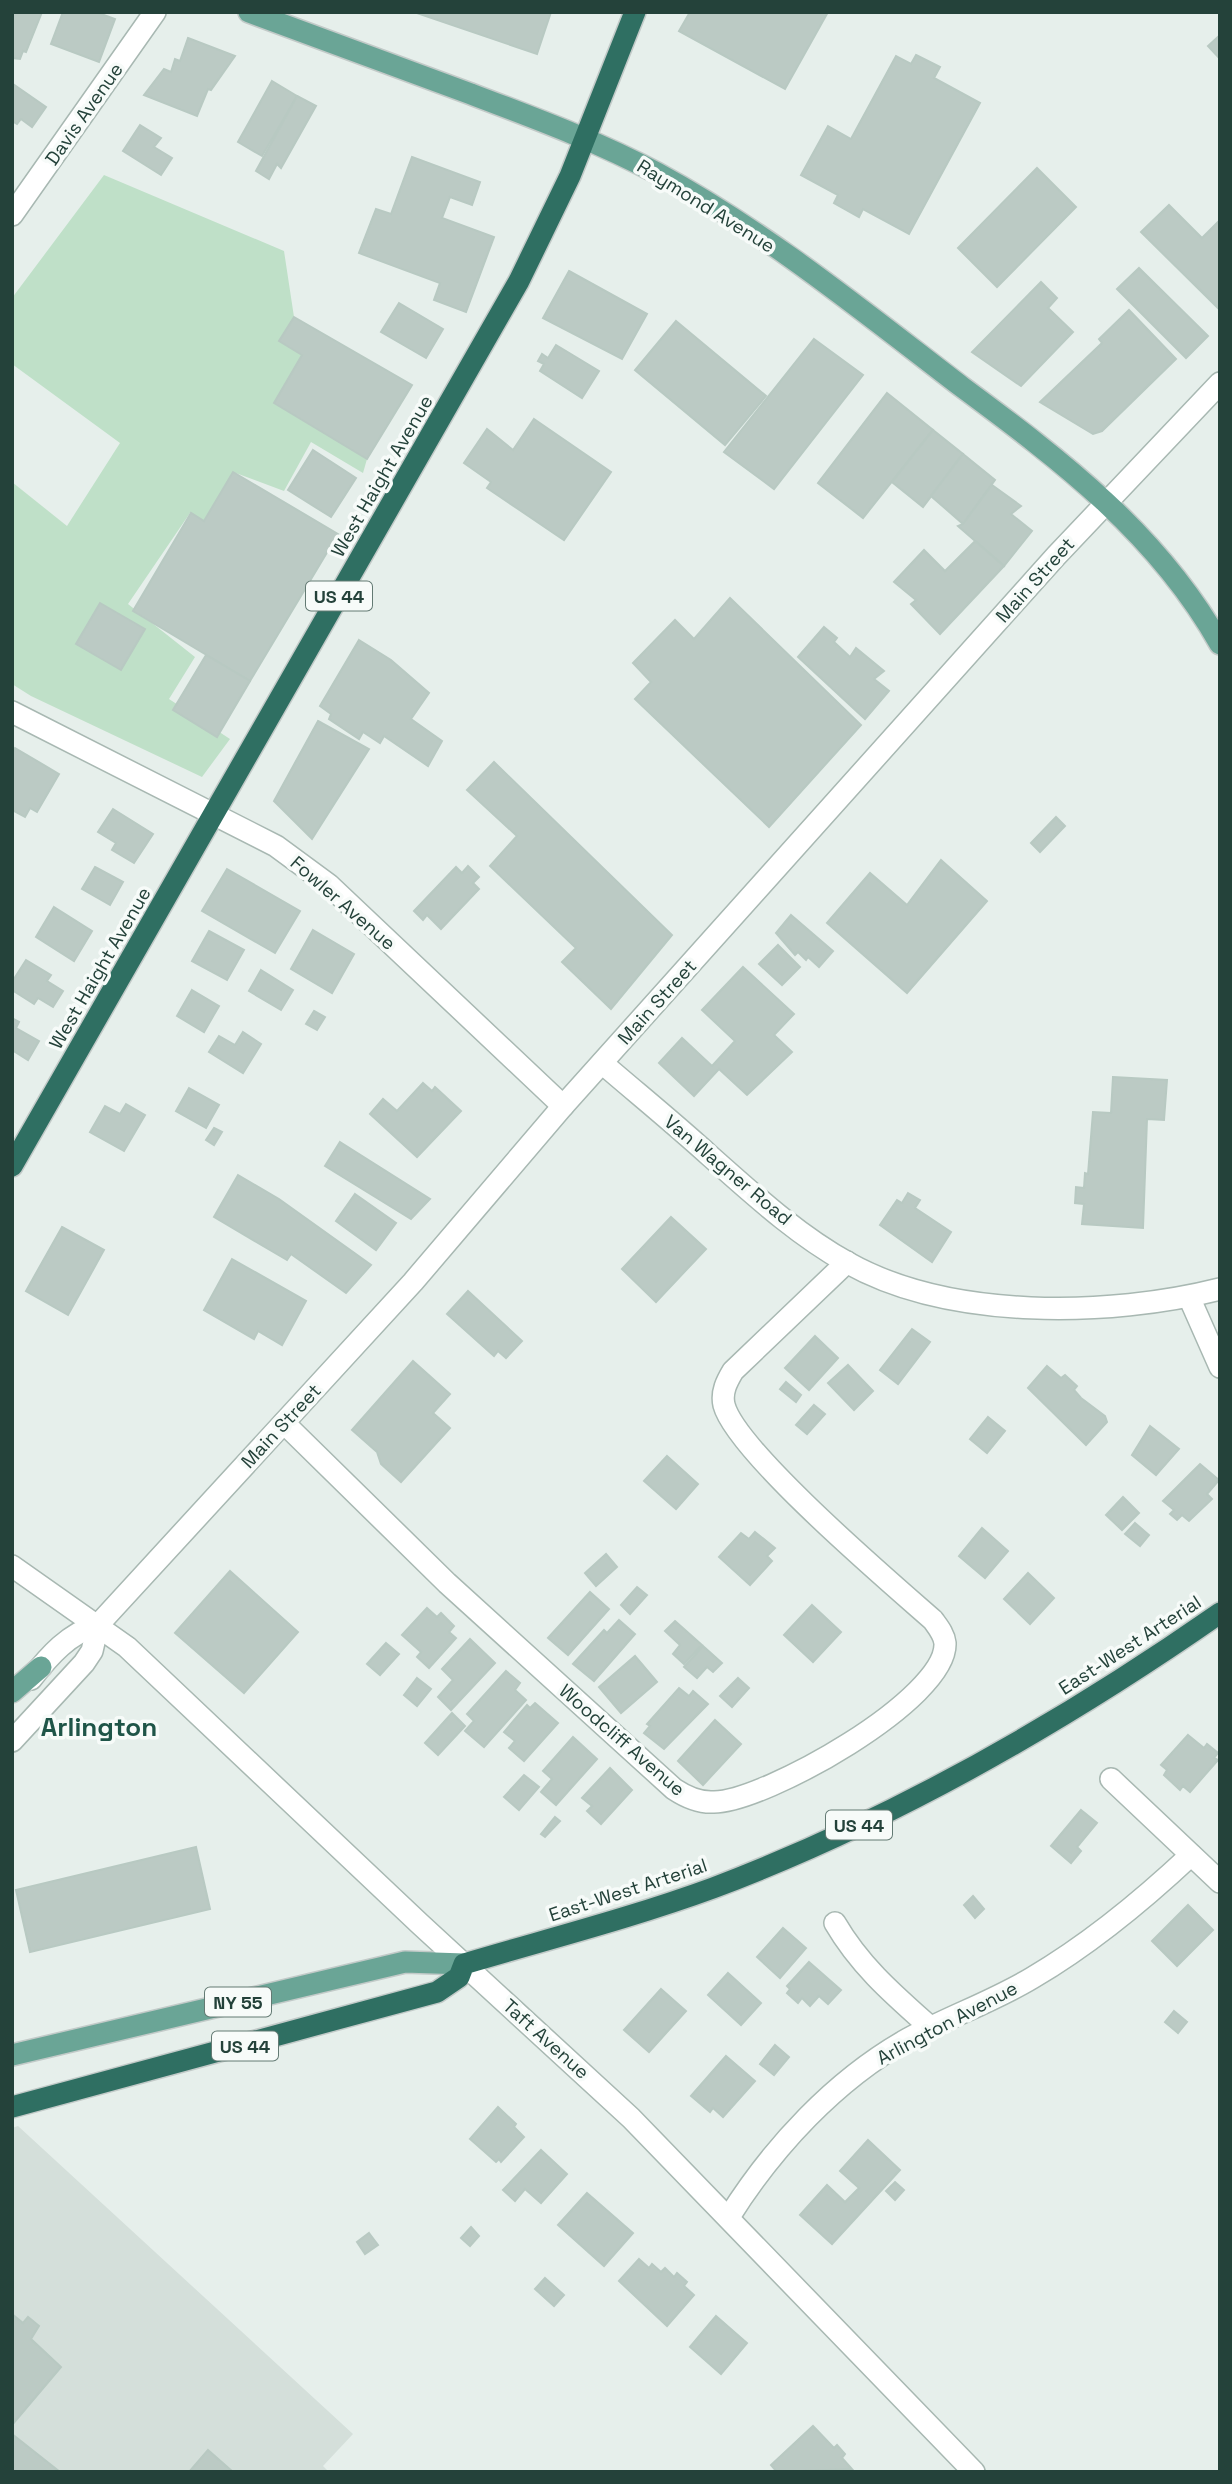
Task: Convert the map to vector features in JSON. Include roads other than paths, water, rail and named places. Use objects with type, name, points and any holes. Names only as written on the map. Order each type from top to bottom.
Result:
[{"type":"highway","name":"West Haight Avenue","points":[[12,1166],[519,281],[585,139],[635,12]]},
{"type":"highway","name":"East-West Arterial","points":[[464,1964],[668,1904],[840,1834],[925,1792],[1048,1724],[1220,1613]]},
{"type":"highway","name":"US 44","points":[[12,2107],[437,1992],[459,1977],[464,1964]]},
{"type":"main road","name":"Raymond Avenue","points":[[249,12],[585,139],[666,178],[745,227],[1005,418],[1107,501],[1180,582],[1220,644]]},
{"type":"main road","points":[[12,1692],[41,1667]]},
{"type":"main road","name":"NY 55","points":[[12,2055],[404,1962],[464,1964]]},
{"type":"street","name":"Davis Avenue","points":[[12,215],[155,12]]},
{"type":"street","name":"Main Street","points":[[12,1702],[41,1667],[75,1634],[99,1625],[413,1283],[563,1106],[1107,501],[1220,383]]},
{"type":"street","name":"Fowler Avenue","points":[[12,712],[276,846],[329,886],[563,1106]]},
{"type":"street","name":"Van Wagner Road","points":[[602,1063],[767,1207],[847,1262],[889,1283],[1033,1310],[1104,1308],[1189,1297],[1220,1289]]},
{"type":"street","name":"Woodcliff Avenue","points":[[284,1423],[447,1583],[674,1789],[704,1802],[737,1798],[811,1766],[875,1727],[928,1679],[943,1653],[943,1635],[933,1620],[760,1457],[729,1418],[723,1403],[724,1385],[733,1370],[847,1262]]},
{"type":"street","points":[[1189,1297],[1220,1367]]},
{"type":"street","name":"Taft Avenue","points":[[12,1566],[99,1625],[135,1654],[631,2118],[974,2472]]},
{"type":"street","name":"Main Street","points":[[12,1741],[84,1663],[92,1651],[99,1625]]},
{"type":"street","points":[[1111,1779],[1220,1882]]},
{"type":"street","name":"Arlington Avenue","points":[[729,2217],[783,2145],[834,2093],[879,2057],[930,2027],[1000,1995],[1057,1963],[1124,1914],[1191,1855]]},
{"type":"street","points":[[835,1923],[852,1952],[875,1979],[930,2027]]},
{"type":"district","name":"Arlington","points":[[99,1727]]}]
